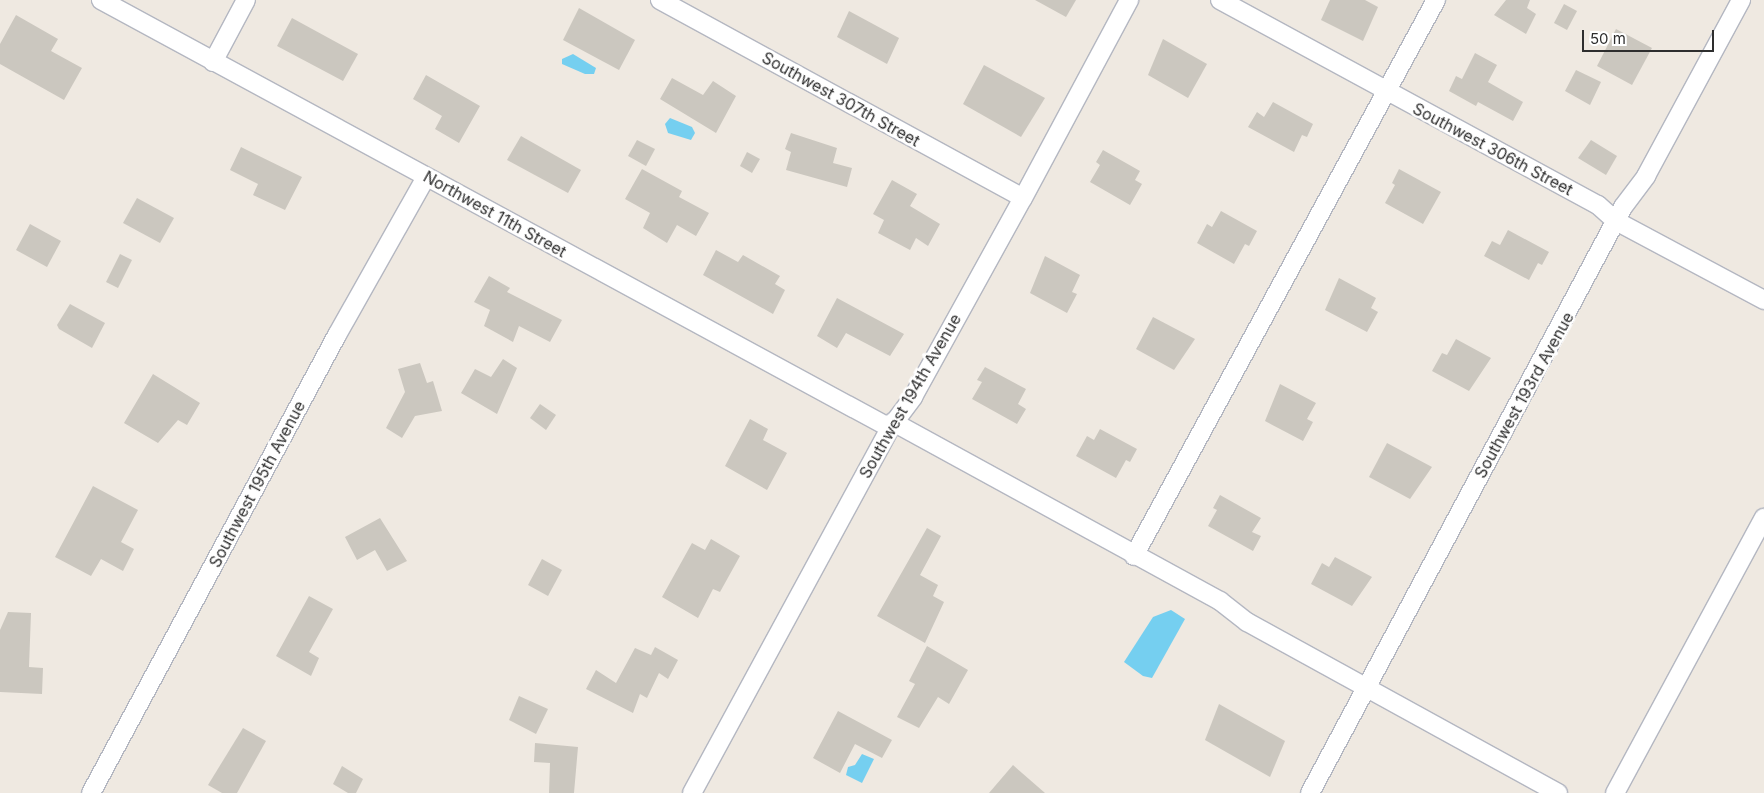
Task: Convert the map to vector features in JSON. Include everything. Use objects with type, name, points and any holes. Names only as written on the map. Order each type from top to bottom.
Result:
[{"type":"street","name":"Northwest 11th Street","points":[[101,0],[213,62],[1220,601],[1247,622],[1558,793]]},
{"type":"street","points":[[213,62],[246,0]]},
{"type":"street","name":"Southwest 307th Street","points":[[660,0],[1023,198]]},
{"type":"street","name":"Southwest 194th Avenue","points":[[692,793],[892,425],[913,397],[1023,198],[1129,0]]},
{"type":"street","name":"Southwest 306th Street","points":[[1220,0],[1598,206],[1616,221],[1764,300]]},
{"type":"street","points":[[1134,556],[1436,0]]},
{"type":"street","name":"Southwest 193rd Avenue","points":[[1310,793],[1616,221],[1664,144],[1741,0]]},
{"type":"street","name":"Southwest 195th Avenue","points":[[91,793],[337,335],[426,176]]},
{"type":"street","points":[[1614,793],[1764,518]]},
{"type":"water","points":[[573,54],[596,68],[594,74],[585,74],[562,64],[562,59]]},
{"type":"water","points":[[670,118],[692,127],[695,133],[691,140],[668,133],[665,124]]},
{"type":"water","points":[[1171,610],[1185,619],[1152,678],[1143,676],[1124,662],[1153,617]]},
{"type":"water","points":[[862,754],[874,759],[862,783],[846,775],[848,767],[855,765]]},
{"type":"building","points":[[1035,0],[1076,0],[1066,17]]},
{"type":"building","points":[[1330,0],[1365,0],[1378,7],[1363,41],[1321,20]]},
{"type":"building","points":[[1506,0],[1530,0],[1527,8],[1536,14],[1526,34],[1494,15]]},
{"type":"building","points":[[1564,4],[1577,11],[1567,30],[1554,23]]},
{"type":"building","points":[[579,8],[635,40],[619,70],[563,40]]},
{"type":"building","points":[[849,11],[899,38],[887,64],[837,37]]},
{"type":"building","points":[[16,15],[58,39],[51,51],[82,68],[64,100],[0,64],[0,44]]},
{"type":"building","points":[[292,18],[358,54],[343,81],[277,46]]},
{"type":"building","points":[[1616,29],[1652,48],[1632,85],[1597,66]]},
{"type":"building","points":[[1163,39],[1207,64],[1188,98],[1148,75]]},
{"type":"building","points":[[1475,53],[1497,65],[1488,82],[1523,102],[1513,121],[1478,102],[1476,106],[1449,91],[1456,76],[1462,79]]},
{"type":"building","points":[[984,65],[1045,98],[1021,137],[963,104]]},
{"type":"building","points":[[1576,70],[1601,82],[1590,105],[1565,91]]},
{"type":"building","points":[[426,75],[480,106],[459,143],[435,129],[442,116],[413,99]]},
{"type":"building","points":[[672,78],[703,95],[713,81],[736,96],[716,133],[660,99]]},
{"type":"building","points":[[1273,102],[1313,124],[1307,137],[1302,135],[1294,152],[1248,127],[1257,112],[1264,117]]},
{"type":"building","points":[[791,133],[837,148],[833,163],[852,168],[847,187],[786,170],[791,152],[785,149]]},
{"type":"building","points":[[521,136],[581,170],[568,193],[507,160]]},
{"type":"building","points":[[637,140],[655,149],[646,166],[628,156]]},
{"type":"building","points":[[1591,140],[1617,156],[1606,175],[1578,158]]},
{"type":"building","points":[[241,147],[302,177],[285,210],[253,195],[258,184],[230,170]]},
{"type":"building","points":[[1103,150],[1140,171],[1135,180],[1142,184],[1130,205],[1090,182],[1100,165],[1096,162]]},
{"type":"building","points":[[747,152],[760,159],[752,173],[740,166]]},
{"type":"building","points":[[642,169],[682,191],[679,197],[709,213],[696,236],[677,225],[667,243],[643,228],[650,213],[625,199]]},
{"type":"building","points":[[1399,169],[1441,192],[1423,224],[1385,203],[1395,185],[1392,183]]},
{"type":"building","points":[[892,180],[917,194],[910,206],[940,224],[928,246],[916,238],[910,250],[878,233],[884,220],[873,214]]},
{"type":"building","points":[[137,198],[174,218],[160,243],[123,223]]},
{"type":"building","points":[[1221,211],[1257,231],[1249,246],[1245,244],[1234,264],[1197,243],[1207,224],[1212,227]]},
{"type":"building","points":[[30,224],[61,241],[47,267],[16,250]]},
{"type":"building","points":[[1508,230],[1549,252],[1542,265],[1538,263],[1529,280],[1484,256],[1492,241],[1500,245]]},
{"type":"building","points":[[716,250],[738,262],[743,255],[780,276],[775,284],[785,290],[773,314],[703,275]]},
{"type":"building","points":[[120,254],[132,260],[118,288],[106,282]]},
{"type":"building","points":[[1045,256],[1080,275],[1072,292],[1077,294],[1067,313],[1030,293]]},
{"type":"building","points":[[489,276],[510,288],[507,292],[562,320],[550,342],[519,326],[513,342],[484,326],[490,310],[474,302]]},
{"type":"building","points":[[1339,278],[1376,298],[1371,308],[1378,312],[1367,332],[1325,310]]},
{"type":"building","points":[[837,298],[904,334],[890,356],[846,333],[837,348],[817,336]]},
{"type":"building","points":[[70,304],[105,323],[92,348],[59,329],[57,325]]},
{"type":"building","points":[[1153,317],[1195,339],[1174,370],[1136,349]]},
{"type":"building","points":[[1456,339],[1491,358],[1469,391],[1432,371],[1442,353],[1447,355]]},
{"type":"building","points":[[503,359],[517,368],[497,414],[461,393],[475,369],[491,377]]},
{"type":"building","points":[[420,363],[427,383],[433,381],[442,411],[415,416],[402,438],[386,428],[405,392],[398,369]]},
{"type":"building","points":[[985,367],[1026,389],[1018,404],[1026,409],[1017,424],[972,399],[982,382],[977,380]]},
{"type":"building","points":[[153,374],[200,403],[187,425],[178,420],[158,443],[124,423]]},
{"type":"building","points":[[1280,384],[1316,403],[1307,419],[1313,422],[1303,441],[1265,421]]},
{"type":"building","points":[[540,404],[556,415],[546,430],[530,418]]},
{"type":"building","points":[[750,419],[768,429],[763,440],[787,453],[767,490],[725,466]]},
{"type":"building","points":[[1100,429],[1137,449],[1130,462],[1126,460],[1116,478],[1076,456],[1087,436],[1094,440]]},
{"type":"building","points":[[1387,443],[1432,467],[1410,499],[1369,477]]},
{"type":"building","points":[[93,486],[138,510],[121,542],[134,549],[123,571],[101,559],[91,576],[55,557]]},
{"type":"building","points":[[1220,495],[1261,518],[1252,532],[1261,536],[1253,551],[1208,526],[1217,510],[1213,508]]},
{"type":"building","points":[[380,518],[407,561],[387,571],[375,550],[357,560],[345,537]]},
{"type":"building","points":[[927,528],[941,536],[920,575],[938,585],[933,596],[944,602],[925,643],[877,616]]},
{"type":"building","points":[[711,539],[740,556],[720,592],[713,589],[698,618],[662,597],[692,543],[705,550]]},
{"type":"building","points":[[1335,557],[1372,577],[1352,606],[1311,584],[1322,563],[1329,567]]},
{"type":"building","points":[[542,559],[562,570],[548,596],[528,585]]},
{"type":"building","points":[[309,596],[333,609],[309,652],[319,658],[311,676],[276,656]]},
{"type":"building","points":[[8,612],[31,613],[29,667],[43,668],[42,694],[0,692],[0,630]]},
{"type":"building","points":[[927,646],[968,670],[949,704],[938,697],[919,728],[897,717],[915,684],[909,681]]},
{"type":"building","points":[[655,647],[678,660],[668,679],[659,673],[647,698],[640,694],[633,713],[586,689],[596,670],[616,683],[635,648],[651,655]]},
{"type":"building","points":[[519,696],[548,709],[536,734],[509,720]]},
{"type":"building","points":[[1219,704],[1285,741],[1270,777],[1205,740]]},
{"type":"building","points":[[838,711],[892,740],[882,758],[855,744],[840,773],[813,758]]},
{"type":"building","points":[[243,728],[266,741],[237,793],[222,793],[208,785]]},
{"type":"building","points":[[535,743],[578,747],[574,793],[549,793],[550,763],[534,762]]},
{"type":"building","points":[[1013,765],[1045,793],[989,793]]},
{"type":"building","points":[[342,766],[363,779],[356,793],[348,793],[333,784]]}]
